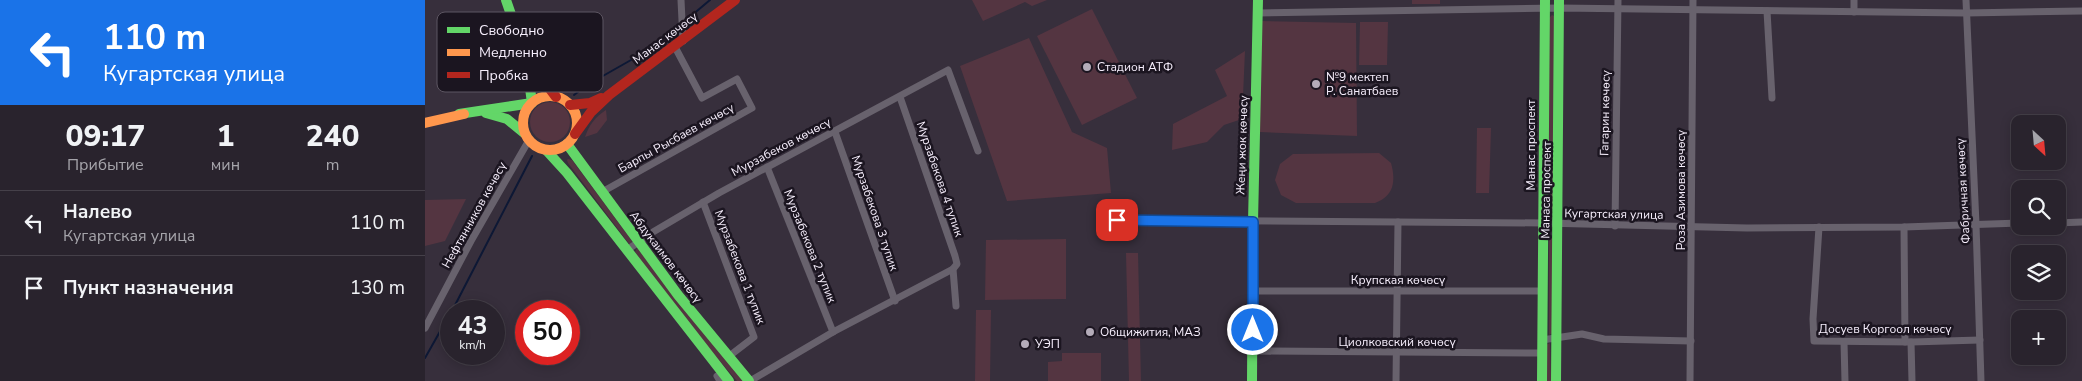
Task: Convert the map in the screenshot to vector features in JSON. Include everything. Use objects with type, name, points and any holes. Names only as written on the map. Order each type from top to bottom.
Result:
[{"type":"main road","points":[[506,0],[510,12]]},
{"type":"main road","name":"Манас көчөсү","points":[[609,95],[735,0]]},
{"type":"main road","name":"Жеңи жок көчөсү","points":[[1252,381],[1253,222],[1258,0]]},
{"type":"main road","name":"Манас проспект","points":[[1542,381],[1545,4]]},
{"type":"main road","name":"Манаса проспект","points":[[1556,381],[1559,4]]},
{"type":"main road","points":[[528,138],[523,128],[527,110],[532,103],[531,92]]},
{"type":"main road","points":[[552,92],[556,97],[570,105],[590,103],[609,95]]},
{"type":"main road","points":[[546,150],[557,149],[567,144],[591,112],[609,95]]},
{"type":"main road","points":[[425,123],[459,114],[532,103],[539,99],[556,97]]},
{"type":"main road","points":[[570,105],[577,122],[575,134]]},
{"type":"main road","points":[[459,114],[491,113],[515,122],[534,145],[546,150],[567,173],[729,381]]},
{"type":"main road","name":"Абдукаимов көчөсү","points":[[567,144],[637,242],[749,381]]},
{"type":"street","points":[[680,40],[681,0]]},
{"type":"street","name":"Гагарин көчөсү","points":[[1615,226],[1618,0]]},
{"type":"street","name":"Роза Азимова көчөсү","points":[[1690,381],[1693,0]]},
{"type":"street","points":[[1854,0],[1854,12]]},
{"type":"street","name":"Фабричная көчөсү","points":[[1966,0],[1981,381]]},
{"type":"street","points":[[1258,14],[1545,4],[1618,9],[1767,11],[1966,13],[2082,11]]},
{"type":"street","points":[[1767,11],[1772,98]]},
{"type":"street","name":"Барпы Рысбаев көчөсү","points":[[602,192],[752,108],[737,79],[702,98],[680,40]]},
{"type":"street","name":"Мурзабеков көчөсү","points":[[627,250],[703,202],[948,70],[979,151]]},
{"type":"street","name":"Мурзабекова 4 тупик","points":[[900,97],[955,256],[957,264],[953,268],[955,306]]},
{"type":"street","name":"Мурзабекова 3 тупик","points":[[835,132],[895,301]]},
{"type":"street","name":"Нефтянников көчөсү","points":[[425,328],[528,138]]},
{"type":"street","name":"Мурзабекова 2 тупик","points":[[767,167],[833,332]]},
{"type":"street","name":"Мурзабекова 1 тупик","points":[[703,202],[754,337],[728,357]]},
{"type":"street","name":"Кугартская улица","points":[[1117,220],[1692,227],[1904,227],[2011,223]]},
{"type":"street","points":[[1396,381],[1398,222]]},
{"type":"street","points":[[2066,222],[2082,222]]},
{"type":"street","name":"Досуев Коргоол көчөсү","points":[[1819,227],[1813,319],[1814,341],[1908,342],[1980,340]]},
{"type":"street","points":[[1904,227],[1908,342],[1912,381]]},
{"type":"street","points":[[749,381],[833,332],[895,301],[953,268]]},
{"type":"street","name":"Крупская көчөсү","points":[[1253,291],[1543,291]]},
{"type":"street","points":[[1542,340],[1582,334],[1604,339],[1691,341]]},
{"type":"street","points":[[1844,342],[1845,381]]},
{"type":"street","name":"Циолковский көчөсү","points":[[1253,351],[1397,354],[1542,353]]},
{"type":"shaded area","points":[[972,0],[1047,0],[1032,6],[1025,2],[983,21]]},
{"type":"shaded area","points":[[1412,0],[1440,0],[1440,4],[1412,4]]},
{"type":"shaded area","name":"Стадион АТФ","points":[[1092,9],[1137,98],[1082,125],[1037,36]]},
{"type":"shaded area","points":[[1552,15],[1554,16],[1554,209],[1548,210],[1549,18]]},
{"type":"shaded area","points":[[1259,21],[1356,23],[1357,136],[1260,132]]},
{"type":"shaded area","points":[[1360,22],[1388,22],[1387,65],[1359,65]]},
{"type":"shaded area","points":[[1029,38],[1072,132],[1107,148],[1111,193],[1007,201],[960,66]]},
{"type":"shaded area","points":[[1245,51],[1242,119],[1224,125],[1207,142],[1172,150],[1173,124],[1227,96],[1215,70]]},
{"type":"shaded area","points":[[550,102],[561,105],[567,111],[570,122],[567,133],[561,139],[550,142],[539,139],[533,133],[530,122],[533,111],[539,105]]},
{"type":"shaded area","points":[[606,110],[607,120],[597,133],[585,137],[593,122]]},
{"type":"shaded area","points":[[1477,128],[1491,128],[1489,193],[1476,193]]},
{"type":"shaded area","points":[[1379,153],[1391,163],[1393,182],[1390,192],[1375,203],[1296,203],[1281,195],[1275,180],[1280,164],[1293,154]]},
{"type":"shaded area","points":[[568,159],[572,160],[632,241],[630,245],[568,163]]},
{"type":"shaded area","points":[[466,199],[445,241],[425,246],[425,200]]},
{"type":"shaded area","points":[[1553,238],[1553,333],[1549,335],[1549,239]]},
{"type":"shaded area","points":[[1066,239],[1066,299],[985,300],[986,240]]},
{"type":"shaded area","points":[[637,248],[744,381],[737,381],[696,333],[635,252]]},
{"type":"shaded area","points":[[1126,253],[1138,253],[1141,381],[1129,381]]},
{"type":"shaded area","points":[[976,310],[991,310],[990,381],[975,381]]},
{"type":"shaded area","points":[[1550,343],[1551,381],[1546,381],[1546,345]]},
{"type":"shaded area","points":[[1062,353],[1101,353],[1101,381],[1048,381],[1048,362],[1062,361]]},
{"type":"waterway","points":[[685,21],[710,0]]},
{"type":"waterway","points":[[603,76],[631,60],[680,25]]},
{"type":"waterway","points":[[574,95],[578,92]]},
{"type":"waterway","points":[[458,300],[532,156]]},
{"type":"waterway","points":[[425,358],[440,331]]},
{"type":"traffic: fast","points":[[506,0],[510,12]]},
{"type":"traffic: fast","points":[[1252,381],[1253,222],[1258,0]]},
{"type":"traffic: fast","points":[[1542,381],[1545,0]]},
{"type":"traffic: fast","points":[[1556,381],[1559,0]]},
{"type":"traffic: fast","points":[[459,114],[532,103],[531,92]]},
{"type":"traffic: fast","points":[[486,113],[507,119],[524,133]]},
{"type":"traffic: fast","points":[[567,144],[678,295],[749,381]]},
{"type":"traffic: fast","points":[[546,150],[567,173],[729,381]]},
{"type":"traffic: slow","points":[[550,96],[560,98],[569,104],[575,113],[577,123],[575,133],[569,142],[560,148],[550,150],[540,148],[531,142],[525,133],[523,123],[525,113],[531,104],[540,98],[550,96]]},
{"type":"traffic: slow","points":[[425,123],[464,114]]},
{"type":"traffic: jam","points":[[575,134],[591,112],[609,95],[735,0]]},
{"type":"traffic: jam","points":[[552,92],[556,97]]},
{"type":"traffic: jam","points":[[570,105],[590,103],[601,98]]},
{"type":"place","name":"Стадион АТФ","points":[[1087,67]]},
{"type":"place","name":"№9 мектеп Р. Санатбаев","points":[[1316,84]]},
{"type":"place","name":"Общижития, МАЗ","points":[[1090,332]]},
{"type":"place","name":"УЭП","points":[[1025,344]]},
{"type":"route","points":[[1117,220],[1253,222],[1253,330]]}]
